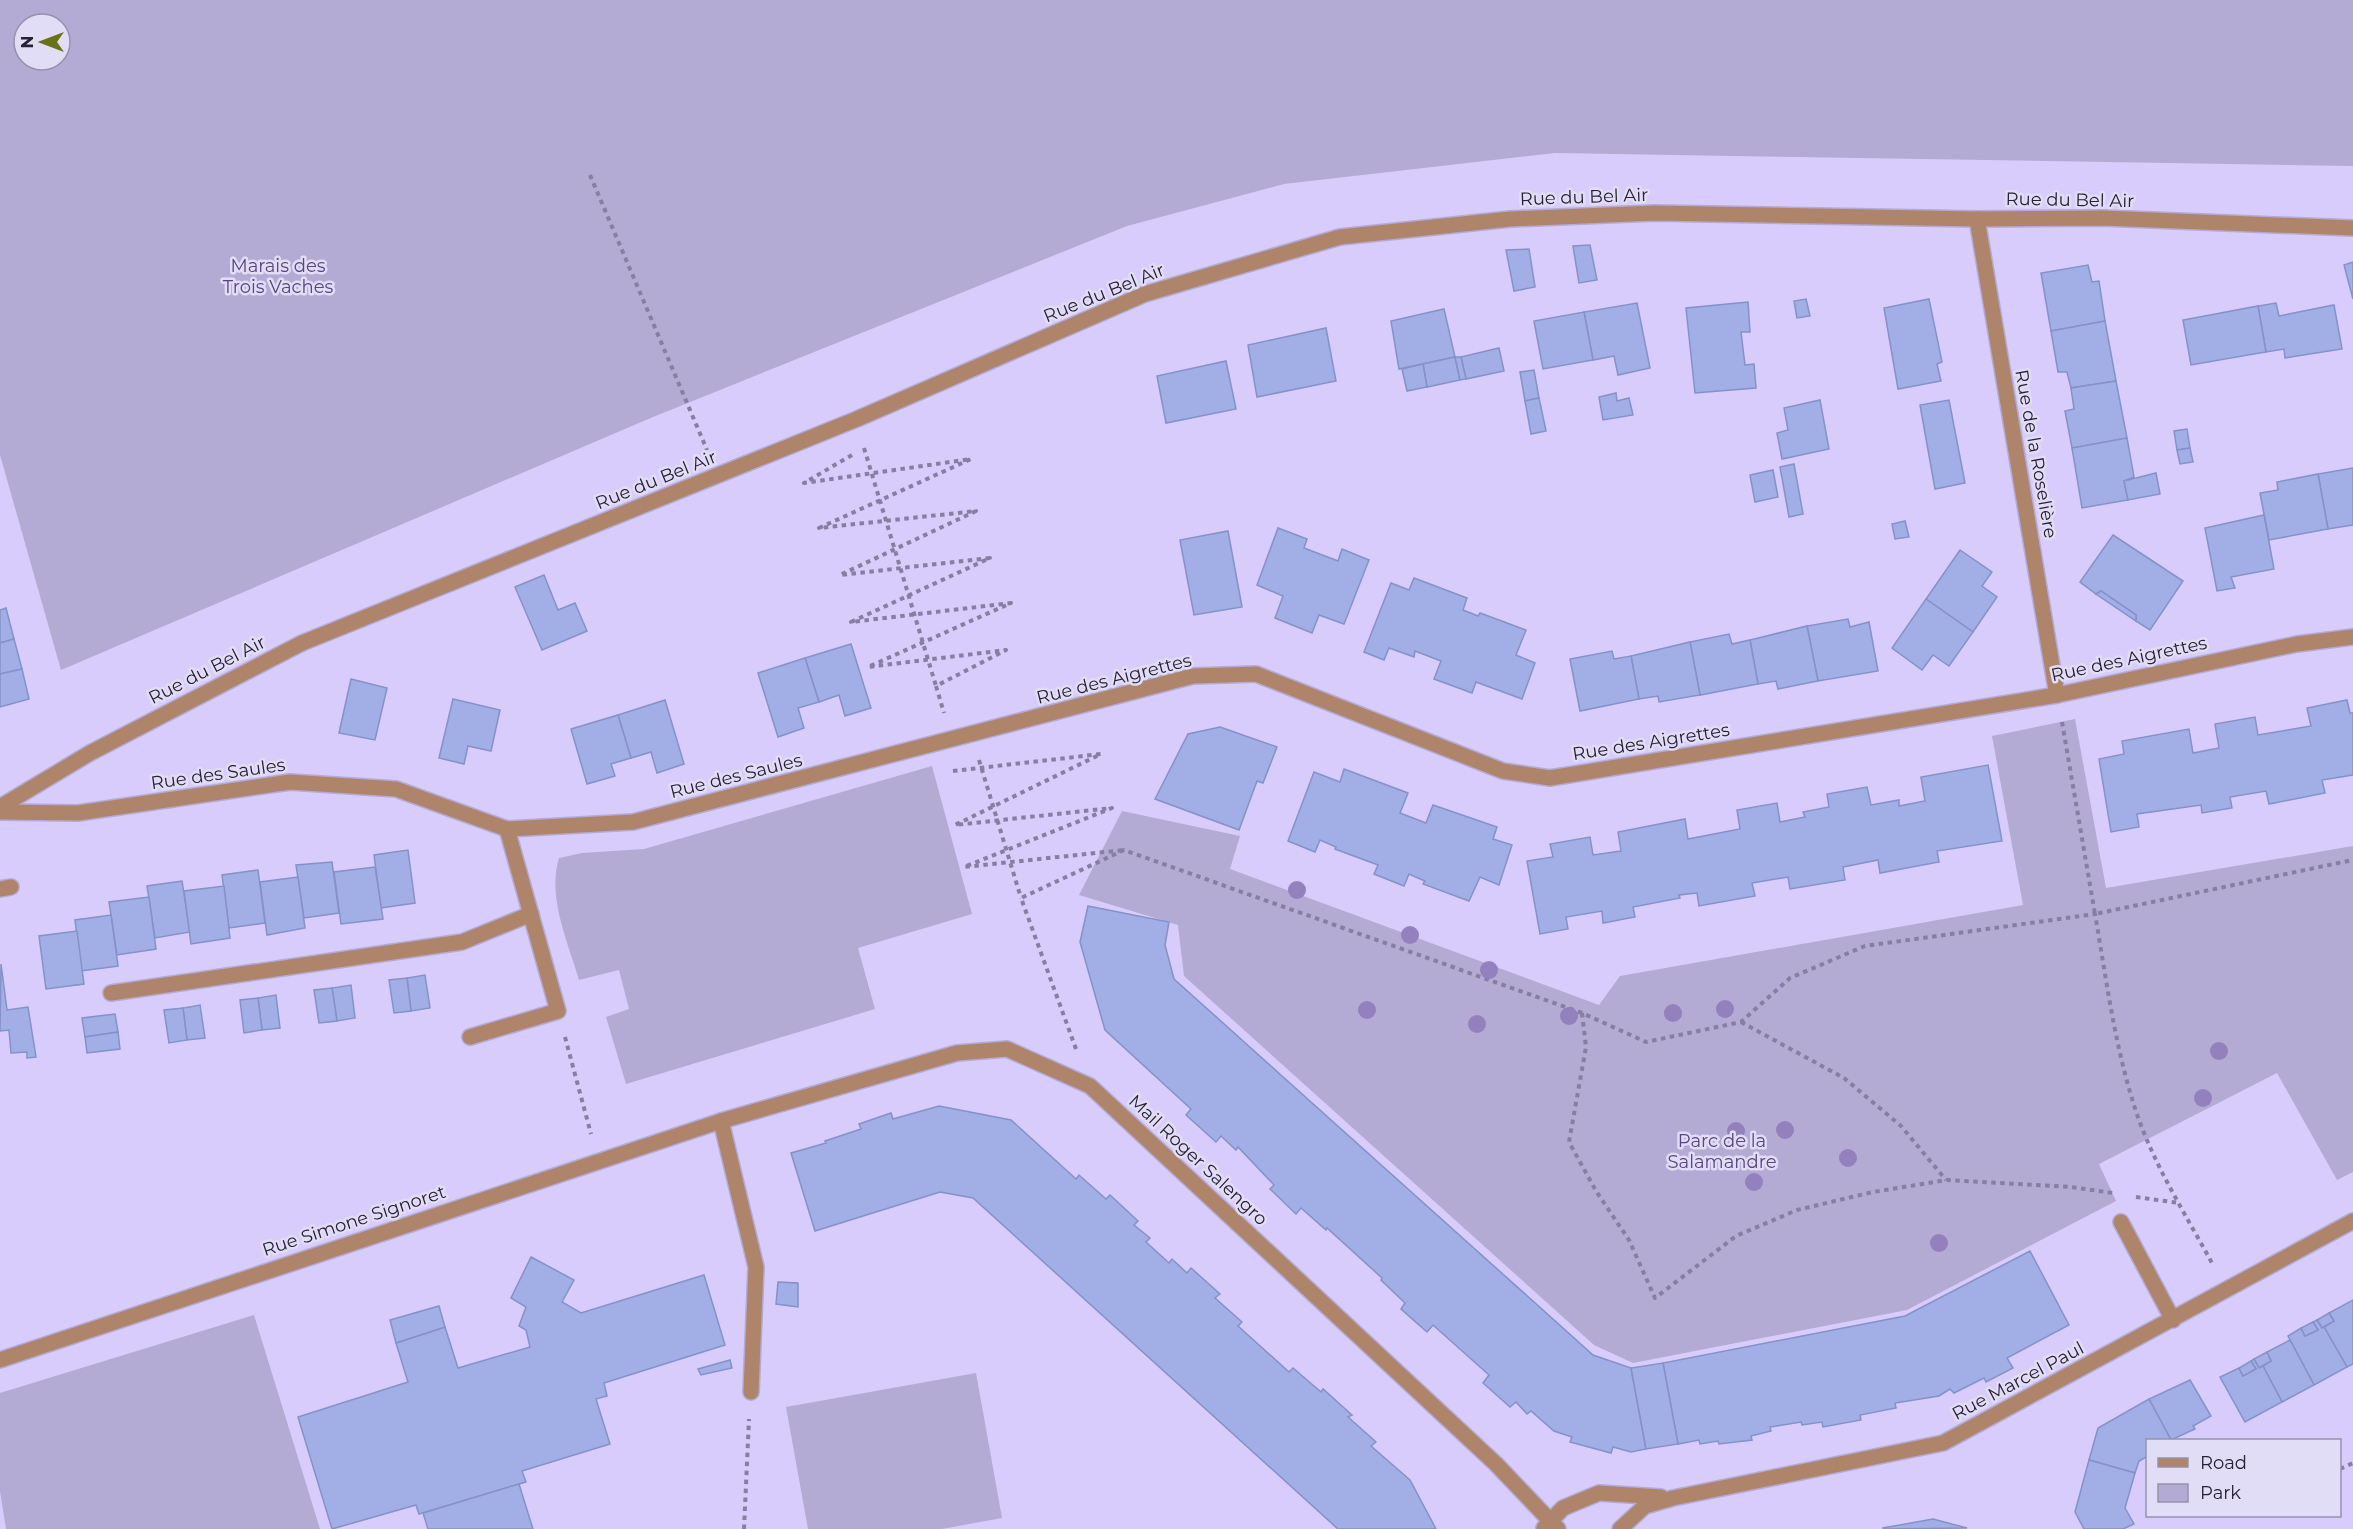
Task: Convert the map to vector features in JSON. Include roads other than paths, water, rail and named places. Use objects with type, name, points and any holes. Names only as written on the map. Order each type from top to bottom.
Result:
[{"type":"street","name":"Rue du Bel Air","points":[[0,809],[90,753],[303,643],[857,419],[1145,294],[1340,237],[1510,219],[1654,213],[1977,219],[2103,218],[2353,228]]},
{"type":"street","name":"Rue de la Roselière","points":[[1977,219],[2057,694]]},
{"type":"street","name":"Rue des Aigrettes","points":[[972,736],[1193,676],[1256,674],[1503,771],[1550,778],[2057,694],[2297,644],[2353,637]]},
{"type":"street","name":"Rue des Saules","points":[[0,809],[78,813],[290,782],[396,789],[507,830],[633,822],[972,736]]},
{"type":"street","points":[[470,1037],[558,1011],[507,830]]},
{"type":"street","points":[[111,993],[462,942],[531,914]]},
{"type":"street","name":"Mail Roger Salengro","points":[[721,1121],[957,1053],[1007,1049],[1090,1086],[1496,1464],[1550,1526]]},
{"type":"street","points":[[721,1121],[756,1267],[751,1392]]},
{"type":"street","name":"Rue Simone Signoret","points":[[0,1360],[721,1121]]},
{"type":"street","name":"Rue Marcel Paul","points":[[1620,1529],[1645,1506],[1673,1498],[1943,1443],[2353,1221]]},
{"type":"street","points":[[2121,1222],[2173,1320]]},
{"type":"street","name":"Rue Marcel Paul","points":[[1550,1526],[1563,1508],[1599,1493],[1673,1498]]},
{"type":"park label","name":"Marais des Trois Vaches","points":[[278,276]]},
{"type":"park label","name":"Parc de la Salamandre","points":[[1722,1151]]}]
